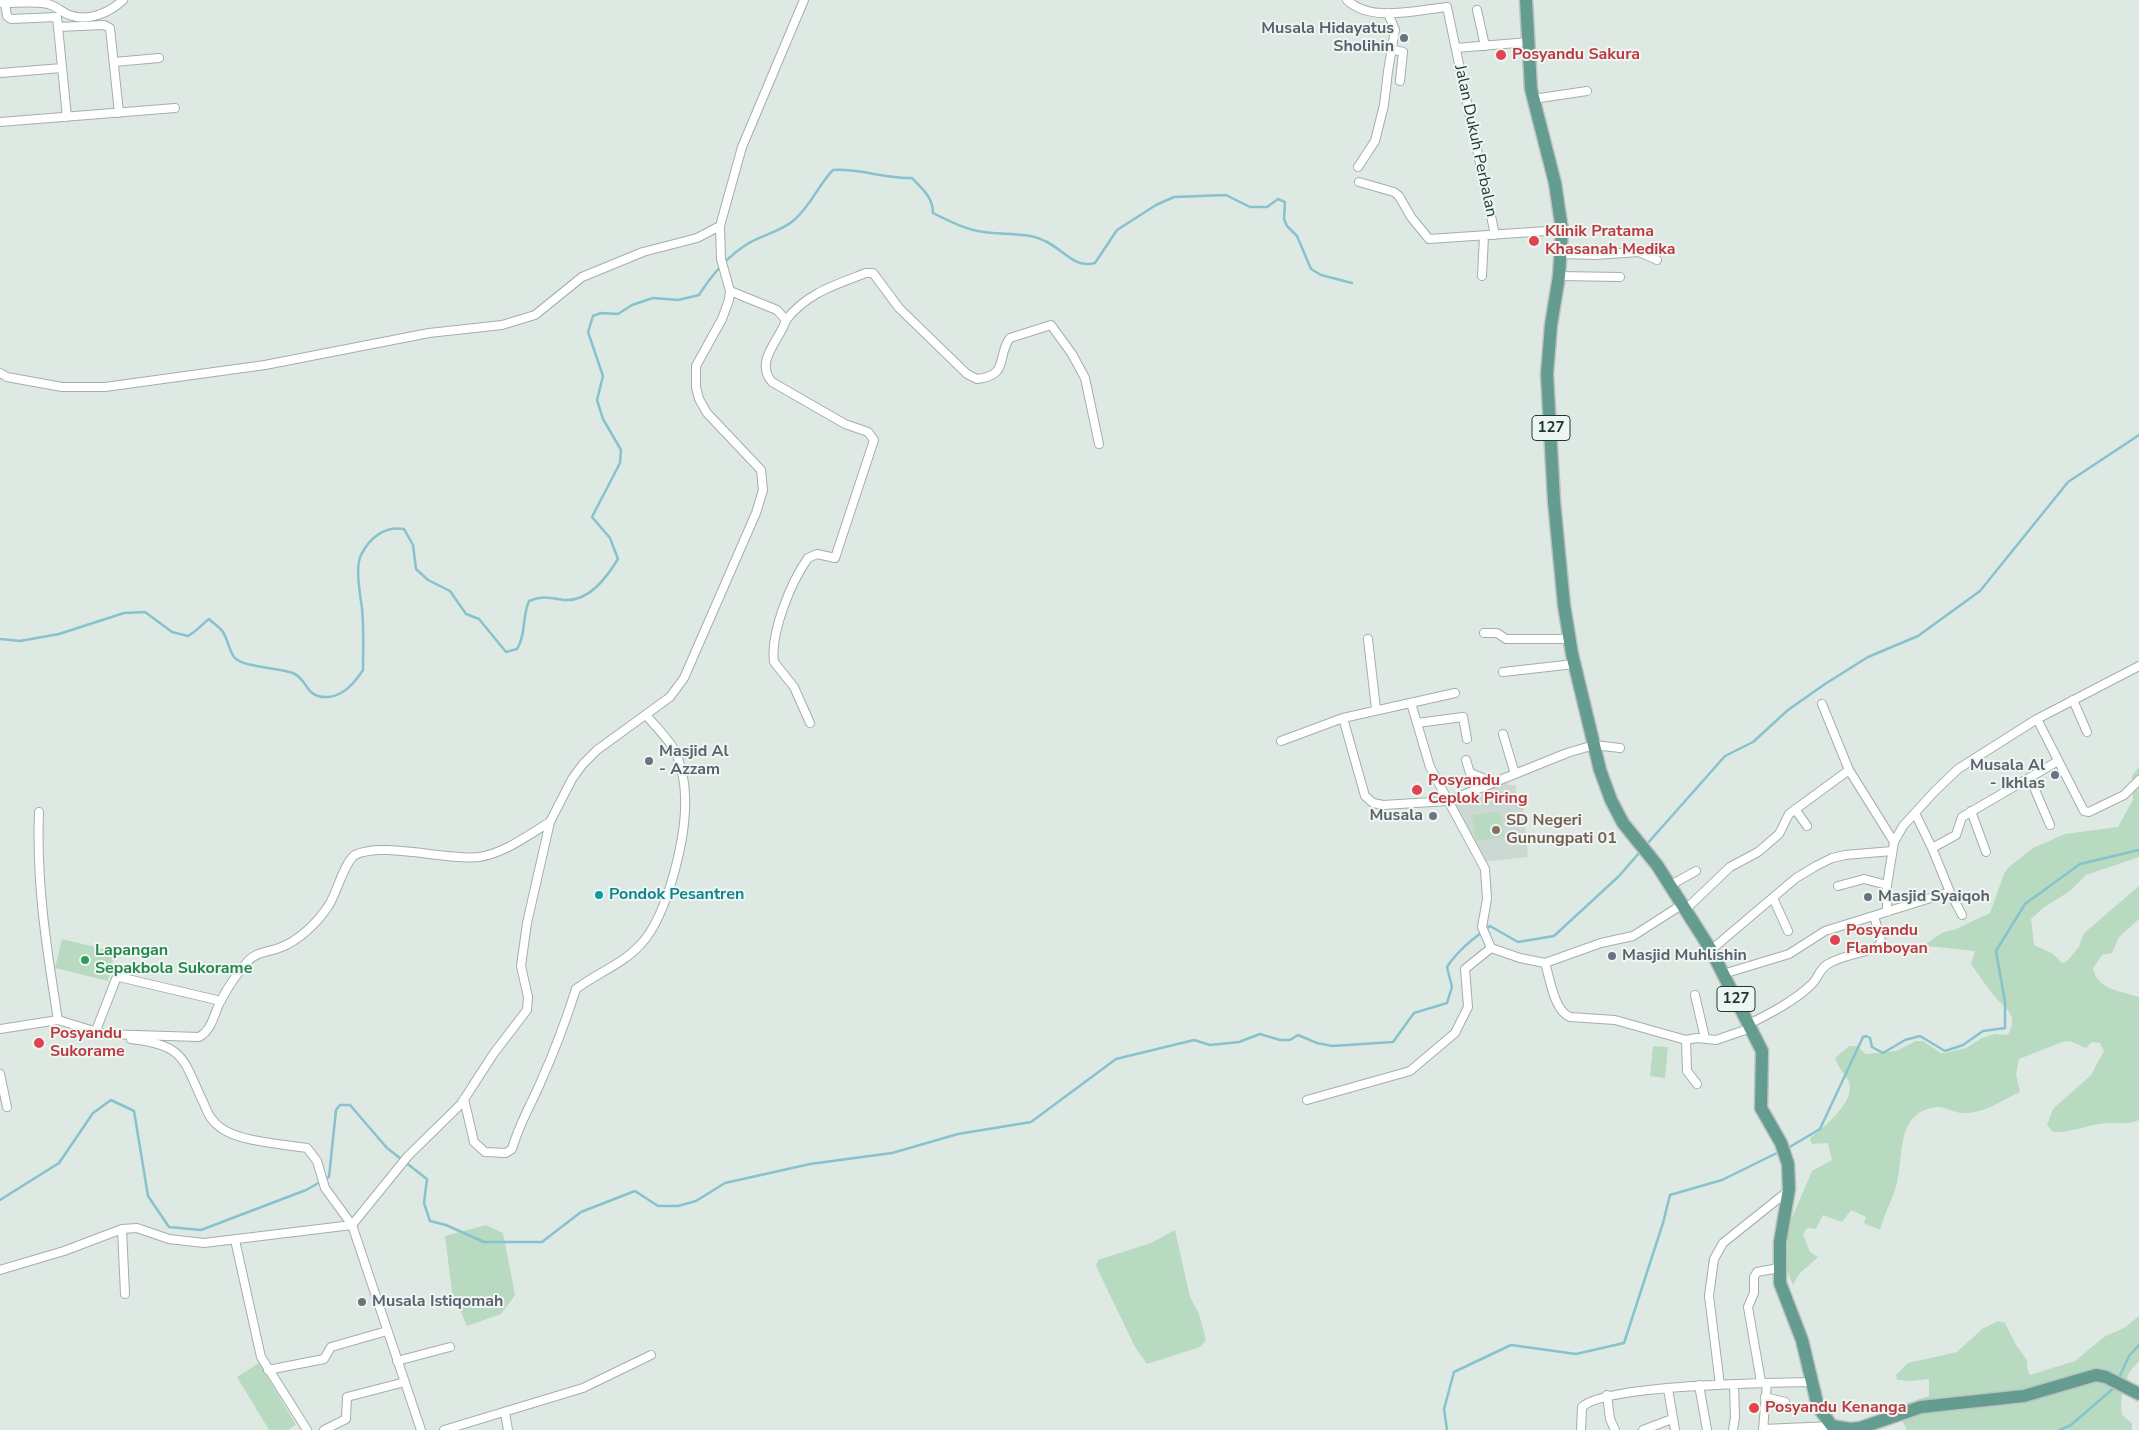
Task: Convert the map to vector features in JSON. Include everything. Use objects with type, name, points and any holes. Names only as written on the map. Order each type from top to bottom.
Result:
[{"type":"main road","name":"127","points":[[1526,0],[1533,99],[1555,184],[1562,230],[1559,276],[1551,325],[1547,374],[1554,502],[1569,639],[1574,664],[1594,745],[1611,800],[1623,823],[1657,865],[1711,950],[1750,1026],[1763,1058],[1761,1108],[1781,1143],[1788,1164],[1789,1189],[1780,1242],[1779,1268],[1784,1297],[1802,1340],[1818,1407],[1832,1426]]},
{"type":"main road","points":[[1832,1426],[1860,1429],[1921,1407],[2024,1396],[2088,1376],[2106,1377],[2134,1391]]},
{"type":"street","points":[[67,117],[57,17],[11,19],[7,16],[2,3],[37,1],[51,5],[69,14],[86,17],[108,11],[123,0]]},
{"type":"street","points":[[0,1270],[64,1251],[122,1229],[137,1228],[187,1242],[204,1243],[352,1224],[408,1156],[464,1100],[494,1053],[527,1010],[528,997],[521,966],[535,882],[550,822],[572,780],[583,764],[597,750],[670,697],[684,678],[734,568],[762,490],[761,470],[707,413],[699,399],[696,386],[696,366],[726,310],[730,291],[721,259],[720,226],[742,148],[804,0]]},
{"type":"street","name":"Jalan Dukuh Perbalan","points":[[1347,0],[1358,9],[1367,12],[1388,13],[1448,3],[1495,235]]},
{"type":"street","points":[[1478,10],[1486,46]]},
{"type":"street","points":[[1358,167],[1375,141],[1380,126],[1395,30],[1388,13]]},
{"type":"street","points":[[58,27],[107,26],[110,28],[119,112]]},
{"type":"street","name":"Jalan Dukuh Perbalan","points":[[1456,48],[1529,42]]},
{"type":"street","points":[[1391,50],[1403,52],[1400,81]]},
{"type":"street","points":[[114,62],[159,58]]},
{"type":"street","points":[[0,73],[62,68]]},
{"type":"street","points":[[1533,99],[1587,91]]},
{"type":"street","points":[[0,122],[175,108]]},
{"type":"street","name":"Jalan Dukuh Perbalan","points":[[1359,182],[1394,192],[1400,196],[1410,217],[1429,239],[1562,230]]},
{"type":"street","points":[[0,374],[62,387],[105,388],[265,365],[429,333],[502,325],[535,315],[582,277],[643,252],[697,238],[720,226]]},
{"type":"street","points":[[1482,276],[1484,236]]},
{"type":"street","points":[[1560,254],[1595,255],[1639,252],[1657,260]]},
{"type":"street","points":[[810,723],[794,687],[774,662],[775,633],[780,616],[808,558],[817,554],[835,558],[874,440],[868,432],[845,424],[820,411],[768,378],[766,363],[768,353],[792,312],[814,293],[866,273],[873,273],[899,308],[967,374],[977,379],[985,378],[1000,369],[1010,338],[1051,325],[1072,354],[1085,378],[1099,444]]},
{"type":"street","points":[[1559,276],[1620,277]]},
{"type":"street","points":[[730,291],[776,310],[786,320]]},
{"type":"street","points":[[1484,633],[1497,633],[1506,639],[1569,639]]},
{"type":"street","points":[[1368,638],[1376,709]]},
{"type":"street","points":[[1503,672],[1574,664]]},
{"type":"street","points":[[1887,912],[1887,885],[1894,842],[1903,826],[1958,769],[2037,719],[2139,666]]},
{"type":"street","points":[[1281,741],[1343,718],[1376,709],[1455,693]]},
{"type":"street","points":[[2073,700],[2087,732]]},
{"type":"street","points":[[1411,703],[1430,767],[1485,869],[1487,899],[1482,927],[1491,948],[1520,958],[1545,963],[1601,943],[1633,936],[1684,907],[1730,867],[1758,852],[1779,834],[1789,814],[1849,770]]},
{"type":"street","points":[[1822,704],[1849,770],[1894,842]]},
{"type":"street","points":[[464,1100],[474,1142],[484,1152],[506,1153],[512,1149],[517,1129],[541,1081],[562,1031],[576,989],[618,964],[641,944],[654,927],[662,910],[681,838],[685,796],[676,753],[646,715]]},
{"type":"street","points":[[1417,723],[1463,717],[1467,739]]},
{"type":"street","points":[[1343,718],[1368,800],[1383,805],[1448,801],[1567,753],[1594,745],[1620,748]]},
{"type":"street","points":[[2037,719],[2084,811],[2087,813],[2124,795],[2139,780]]},
{"type":"street","points":[[1503,734],[1515,774]]},
{"type":"street","points":[[1466,760],[1470,773],[1485,779],[1488,785]]},
{"type":"street","points":[[1932,848],[1956,835],[1960,820],[1971,811],[2058,761]]},
{"type":"street","points":[[2030,778],[2050,825]]},
{"type":"street","points":[[1795,809],[1807,826]]},
{"type":"street","points":[[1971,811],[1986,852]]},
{"type":"street","points":[[39,812],[38,855],[41,908],[58,1020]]},
{"type":"street","points":[[1915,813],[1962,915]]},
{"type":"street","points":[[104,1034],[199,1037],[208,1029],[221,1000],[249,960],[262,952],[280,948],[316,923],[339,888],[347,863],[354,856],[363,852],[390,851],[472,857],[494,854],[550,822]]},
{"type":"street","points":[[1711,950],[1796,878],[1832,858],[1892,851]]},
{"type":"street","points":[[1669,886],[1696,871]]},
{"type":"street","points":[[1838,886],[1864,879],[1887,885]]},
{"type":"street","points":[[1723,974],[1789,954],[1825,931],[1950,892]]},
{"type":"street","points":[[1774,898],[1788,930]]},
{"type":"street","points":[[1545,963],[1559,1005],[1565,1015],[1615,1020],[1686,1040],[1705,1038],[1716,1040],[1750,1026],[1776,1010],[1813,983],[1818,971],[1829,963],[1882,944],[1874,916]]},
{"type":"street","points":[[1307,1100],[1410,1071],[1455,1033],[1468,1007],[1465,969],[1491,948]]},
{"type":"street","points":[[95,1033],[116,979],[119,977],[221,1000]]},
{"type":"street","points":[[1695,995],[1705,1038]]},
{"type":"street","points":[[0,1029],[58,1020],[95,1033],[140,1040],[176,1051],[186,1064],[210,1118],[222,1129],[242,1137],[306,1148],[317,1161],[325,1188],[352,1224],[421,1430]]},
{"type":"street","points":[[1686,1040],[1687,1071],[1697,1084]]},
{"type":"street","points":[[0,1074],[7,1107]]},
{"type":"street","points":[[1720,1385],[1709,1296],[1714,1259],[1723,1243],[1789,1189]]},
{"type":"street","points":[[122,1229],[125,1294]]},
{"type":"street","points":[[235,1240],[253,1328],[268,1370],[307,1430]]},
{"type":"street","points":[[1779,1268],[1757,1272],[1754,1276],[1754,1293],[1748,1307],[1764,1382],[1765,1397],[1762,1430],[1832,1426]]},
{"type":"street","points":[[268,1370],[324,1359],[331,1347],[387,1331]]},
{"type":"street","points":[[397,1361],[450,1347]]},
{"type":"street","points":[[444,1430],[583,1388],[651,1356]]},
{"type":"street","points":[[324,1430],[346,1419],[348,1397],[405,1382]]},
{"type":"street","points":[[1582,1430],[1582,1407],[1607,1395],[1699,1385],[1811,1382]]},
{"type":"street","points":[[1699,1385],[1707,1430]]},
{"type":"street","points":[[1733,1430],[1735,1417],[1734,1385]]},
{"type":"street","points":[[1668,1389],[1675,1430]]},
{"type":"street","points":[[1607,1395],[1610,1419],[1614,1430]]},
{"type":"street","points":[[1765,1397],[1785,1402]]},
{"type":"street","points":[[505,1413],[508,1430]]},
{"type":"street","points":[[1643,1430],[1672,1419]]},
{"type":"shaded area","name":"SD Negeri Gunungpati 01","points":[[1507,772],[1508,785],[1516,785],[1517,802],[1523,802],[1528,857],[1482,862],[1449,797]]},
{"type":"green space","points":[[2139,767],[2139,857],[2086,875],[2070,891],[2043,908],[2031,919],[2034,945],[2053,954],[2062,963],[2066,962],[2079,947],[2084,933],[2139,886],[2139,919],[2119,937],[2112,953],[2102,955],[2093,968],[2099,981],[2105,985],[2139,997],[2139,1120],[2127,1123],[2101,1124],[2060,1132],[2053,1132],[2047,1125],[2053,1109],[2091,1075],[2104,1051],[2100,1043],[2092,1042],[2086,1048],[2070,1041],[2062,1042],[2019,1059],[2016,1075],[2020,1092],[1993,1106],[1970,1113],[1960,1113],[1938,1107],[1924,1110],[1915,1116],[1908,1125],[1904,1136],[1897,1183],[1880,1230],[1864,1223],[1866,1217],[1851,1210],[1842,1222],[1823,1215],[1816,1229],[1807,1228],[1803,1234],[1810,1252],[1818,1257],[1799,1274],[1793,1285],[1787,1271],[1788,1232],[1791,1220],[1812,1171],[1832,1160],[1828,1143],[1812,1144],[1810,1138],[1837,1114],[1848,1098],[1850,1090],[1849,1082],[1835,1058],[1849,1046],[1857,1046],[1866,1054],[1896,1051],[1916,1041],[1923,1041],[1941,1053],[1945,1053],[1966,1048],[1982,1038],[1995,1034],[2008,1035],[2012,1023],[2011,1015],[1990,991],[1971,964],[1975,951],[1927,946],[1927,943],[1942,933],[1956,929],[1990,913],[2004,874],[2009,867],[2033,848],[2065,834],[2118,827],[2133,800],[2132,776]]},
{"type":"green space","points":[[1500,811],[1504,837],[1476,841],[1472,815]]},
{"type":"green space","name":"Lapangan Sepakbola Sukorame","points":[[62,939],[115,952],[108,981],[55,968]]},
{"type":"green space","points":[[1653,1046],[1668,1047],[1665,1078],[1650,1076]]},
{"type":"green space","points":[[486,1225],[503,1233],[515,1295],[501,1314],[467,1326],[452,1292],[445,1236]]},
{"type":"green space","points":[[1175,1230],[1190,1297],[1199,1314],[1206,1340],[1200,1347],[1147,1364],[1135,1347],[1096,1266],[1098,1260],[1151,1243]]},
{"type":"green space","points":[[2139,1316],[2139,1362],[2130,1372],[2124,1386],[2121,1401],[2122,1415],[2132,1423],[2132,1430],[1907,1430],[1902,1420],[1904,1404],[1929,1396],[1929,1379],[1897,1380],[1896,1375],[1908,1363],[1957,1352],[1982,1329],[1998,1321],[2005,1323],[2016,1345],[2027,1360],[2027,1368],[2030,1375],[2075,1361],[2104,1337],[2124,1328]]},
{"type":"green space","points":[[259,1363],[296,1425],[288,1430],[269,1430],[237,1377]]},
{"type":"waterway","points":[[0,639],[20,641],[59,634],[124,613],[145,612],[172,632],[188,636],[209,619],[223,632],[232,654],[238,661],[293,673],[315,695],[320,697],[334,696],[348,688],[363,670],[363,616],[358,573],[361,555],[369,543],[379,534],[391,529],[404,529],[413,545],[416,569],[428,580],[450,591],[466,614],[479,619],[506,652],[517,649],[522,638],[525,613],[529,601],[542,598],[573,600],[581,597],[589,593],[603,580],[618,559],[610,538],[592,517],[620,463],[621,450],[603,419],[597,400],[603,376],[588,332],[593,316],[601,313],[618,314],[632,305],[653,298],[678,300],[699,295],[715,273],[734,254],[749,243],[783,228],[800,215],[833,170],[912,178],[929,198],[933,207],[933,213],[945,219],[977,231],[1038,238],[1051,244],[1075,261],[1088,264],[1095,263],[1117,230],[1156,205],[1174,197],[1226,195],[1250,207],[1267,207],[1278,199],[1285,202],[1284,219],[1287,226],[1297,236],[1311,269],[1321,275],[1352,283]]},
{"type":"waterway","points":[[1647,844],[1725,756],[1753,742],[1788,710],[1825,684],[1868,657],[1918,636],[1980,591],[2068,482],[2139,435]]},
{"type":"waterway","points":[[1788,1148],[1820,1129],[1863,1037],[1870,1038],[1872,1047],[1883,1053],[1905,1040],[1920,1036],[1945,1051],[1963,1045],[1983,1031],[2005,1028],[2005,1002],[1996,951],[2025,904],[2080,864],[2139,850]]},
{"type":"waterway","points":[[0,1200],[59,1163],[93,1113],[111,1100],[134,1111],[148,1196],[169,1227],[201,1230],[306,1190],[329,1177],[336,1110],[340,1105],[350,1105],[387,1148],[427,1179],[424,1203],[430,1221],[446,1225],[484,1242],[542,1242],[581,1212],[635,1191],[658,1206],[678,1206],[696,1201],[725,1183],[810,1164],[892,1153],[958,1134],[1031,1122],[1116,1059],[1194,1040],[1210,1045],[1239,1042],[1260,1034],[1280,1040],[1290,1040],[1298,1035],[1317,1043],[1332,1046],[1393,1042],[1414,1013],[1447,1003],[1452,987],[1447,967],[1461,950],[1490,926],[1518,942],[1554,936],[1619,876],[1640,852]]},
{"type":"waterway","points":[[1447,1430],[1444,1409],[1454,1372],[1511,1345],[1576,1354],[1624,1343],[1663,1223],[1670,1195],[1722,1180],[1781,1151]]},
{"type":"waterway","points":[[2118,1380],[2129,1356],[2139,1345]]},
{"type":"waterway","points":[[2060,1430],[2071,1425],[2115,1387]]},
{"type":"place","name":"Musala Hidayatus Sholihin","points":[[1404,38]]},
{"type":"place","name":"Posyandu Sakura","points":[[1501,55]]},
{"type":"place","name":"Klinik Pratama Khasanah Medika","points":[[1534,241]]},
{"type":"place","name":"Masjid Al - Azzam","points":[[649,761]]},
{"type":"place","name":"Musala Al - Ikhlas","points":[[2055,775]]},
{"type":"place","name":"Posyandu Ceplok Piring","points":[[1417,790]]},
{"type":"place","name":"Musala","points":[[1433,816]]},
{"type":"place","name":"SD Negeri Gunungpati 01","points":[[1496,830]]},
{"type":"place","name":"Pondok Pesantren","points":[[599,895]]},
{"type":"place","name":"Masjid Syaiqoh","points":[[1868,897]]},
{"type":"place","name":"Posyandu Flamboyan","points":[[1835,940]]},
{"type":"place","name":"Masjid Muhlishin","points":[[1612,956]]},
{"type":"place","name":"Lapangan Sepakbola Sukorame","points":[[85,960]]},
{"type":"place","name":"Posyandu Sukorame","points":[[39,1043]]},
{"type":"place","name":"Musala Istiqomah","points":[[362,1302]]},
{"type":"place","name":"Posyandu Kenanga","points":[[1754,1408]]}]
